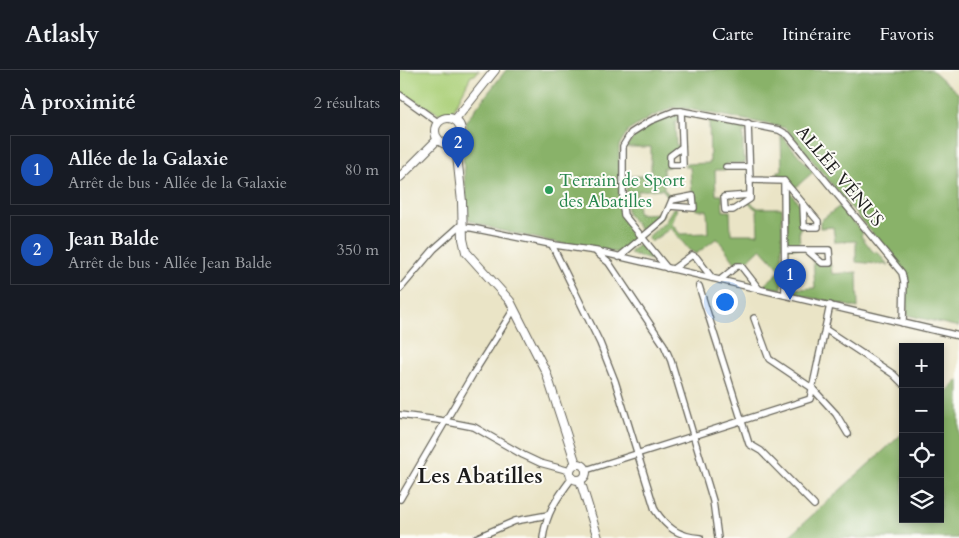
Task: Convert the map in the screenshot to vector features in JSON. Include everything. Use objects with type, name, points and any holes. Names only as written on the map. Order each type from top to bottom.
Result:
[{"type":"street","points":[[455,120],[495,70]]},
{"type":"street","points":[[400,95],[414,107],[439,123]]},
{"type":"street","name":"ALLÉE VÉNUS","points":[[670,268],[624,215],[622,146],[631,133],[650,121],[675,111],[748,123],[784,132],[902,272],[904,282],[902,323]]},
{"type":"street","points":[[681,111],[682,147]]},
{"type":"street","points":[[448,118],[459,123],[461,133],[452,143],[446,143],[438,139],[436,129],[439,123],[448,118]]},
{"type":"street","points":[[748,123],[750,180],[750,195],[750,199],[733,210],[724,210],[724,197],[750,195]]},
{"type":"street","points":[[400,177],[438,139]]},
{"type":"street","points":[[452,143],[457,155],[462,226],[466,252],[510,301],[546,372],[576,464]]},
{"type":"street","points":[[726,167],[749,167]]},
{"type":"street","points":[[750,180],[784,181],[802,204]]},
{"type":"street","points":[[784,181],[785,295]]},
{"type":"street","points":[[619,257],[664,218],[670,206]]},
{"type":"street","points":[[462,226],[552,245],[596,251],[959,336]]},
{"type":"street","points":[[400,288],[434,249],[462,226]]},
{"type":"street","points":[[552,245],[600,343],[615,381],[655,510],[664,524],[679,533],[700,538]]},
{"type":"street","points":[[785,250],[808,251]]},
{"type":"street","points":[[596,251],[609,263],[664,345],[713,501],[718,538]]},
{"type":"street","points":[[670,268],[692,255],[696,257],[712,278]]},
{"type":"street","points":[[720,280],[737,266],[741,266],[759,289]]},
{"type":"street","points":[[698,286],[749,444],[761,450],[814,505]]},
{"type":"street","points":[[586,470],[810,399],[830,305]]},
{"type":"street","points":[[400,499],[510,312],[514,309]]},
{"type":"street","points":[[754,318],[769,359],[812,388],[836,414],[848,434]]},
{"type":"street","points":[[825,329],[893,374],[899,380]]},
{"type":"street","points":[[400,415],[474,427],[522,455],[540,463],[574,476],[585,475],[586,470]]},
{"type":"street","points":[[576,464],[583,466],[586,470]]},
{"type":"street","points":[[576,464],[572,466],[574,476],[598,538]]},
{"type":"street","points":[[543,538],[548,515],[560,494],[574,476]]},
{"type":"street","points":[[476,538],[515,522],[548,515]]},
{"type":"green space","points":[[400,70],[479,70],[475,75],[471,76],[452,113],[442,115],[400,93]]},
{"type":"green space","points":[[506,70],[932,70],[959,94],[959,327],[907,315],[904,272],[788,131],[785,128],[772,125],[683,108],[672,108],[649,118],[628,131],[619,146],[619,208],[633,231],[635,239],[619,253],[498,230],[471,221],[468,218],[462,145],[467,135],[466,121]]},
{"type":"green space","points":[[676,115],[679,117],[679,121],[675,122],[676,145],[679,145],[679,148],[668,155],[669,167],[663,168],[664,188],[671,198],[662,189],[637,191],[638,214],[664,213],[645,232],[642,232],[627,213],[626,176],[651,176],[651,147],[627,146],[642,130]]},
{"type":"green space","points":[[709,119],[746,128],[746,132],[743,132],[743,158],[746,158],[745,163],[726,164],[725,170],[715,170],[716,195],[722,195],[723,211],[730,211],[731,234],[758,234],[757,210],[748,201],[758,208],[782,208],[781,289],[763,286],[781,270],[761,248],[744,264],[736,264],[717,238],[696,254],[689,250],[671,228],[651,242],[648,239],[665,222],[673,208],[677,208],[672,224],[680,234],[708,233],[707,210],[696,210],[695,194],[692,194],[690,167],[685,167],[685,164],[710,163]]},
{"type":"green space","points":[[781,135],[813,172],[795,188],[788,179],[778,177],[778,171],[782,171]]},
{"type":"green space","points":[[787,188],[800,205],[802,228],[799,229],[800,248],[787,248]]},
{"type":"green space","points":[[840,206],[863,233],[861,236],[874,253],[877,251],[888,265],[856,262],[856,241],[835,242],[833,227],[820,228],[820,221]]},
{"type":"green space","points":[[639,245],[645,246],[652,255],[651,260],[630,254]]},
{"type":"green space","points":[[813,259],[820,265],[831,265],[832,274],[857,272],[858,308],[790,293],[794,289],[815,288]]},
{"type":"green space","points":[[959,379],[959,538],[787,538],[899,437],[899,523],[944,523],[944,395]]},
{"type":"place","name":"Jean Balde","points":[[458,168]]},
{"type":"place","name":"Terrain de Sport des Abatilles","points":[[549,190]]},
{"type":"place","name":"Allée de la Galaxie","points":[[790,300]]},
{"type":"district","name":"Les Abatilles","points":[[480,475]]}]
